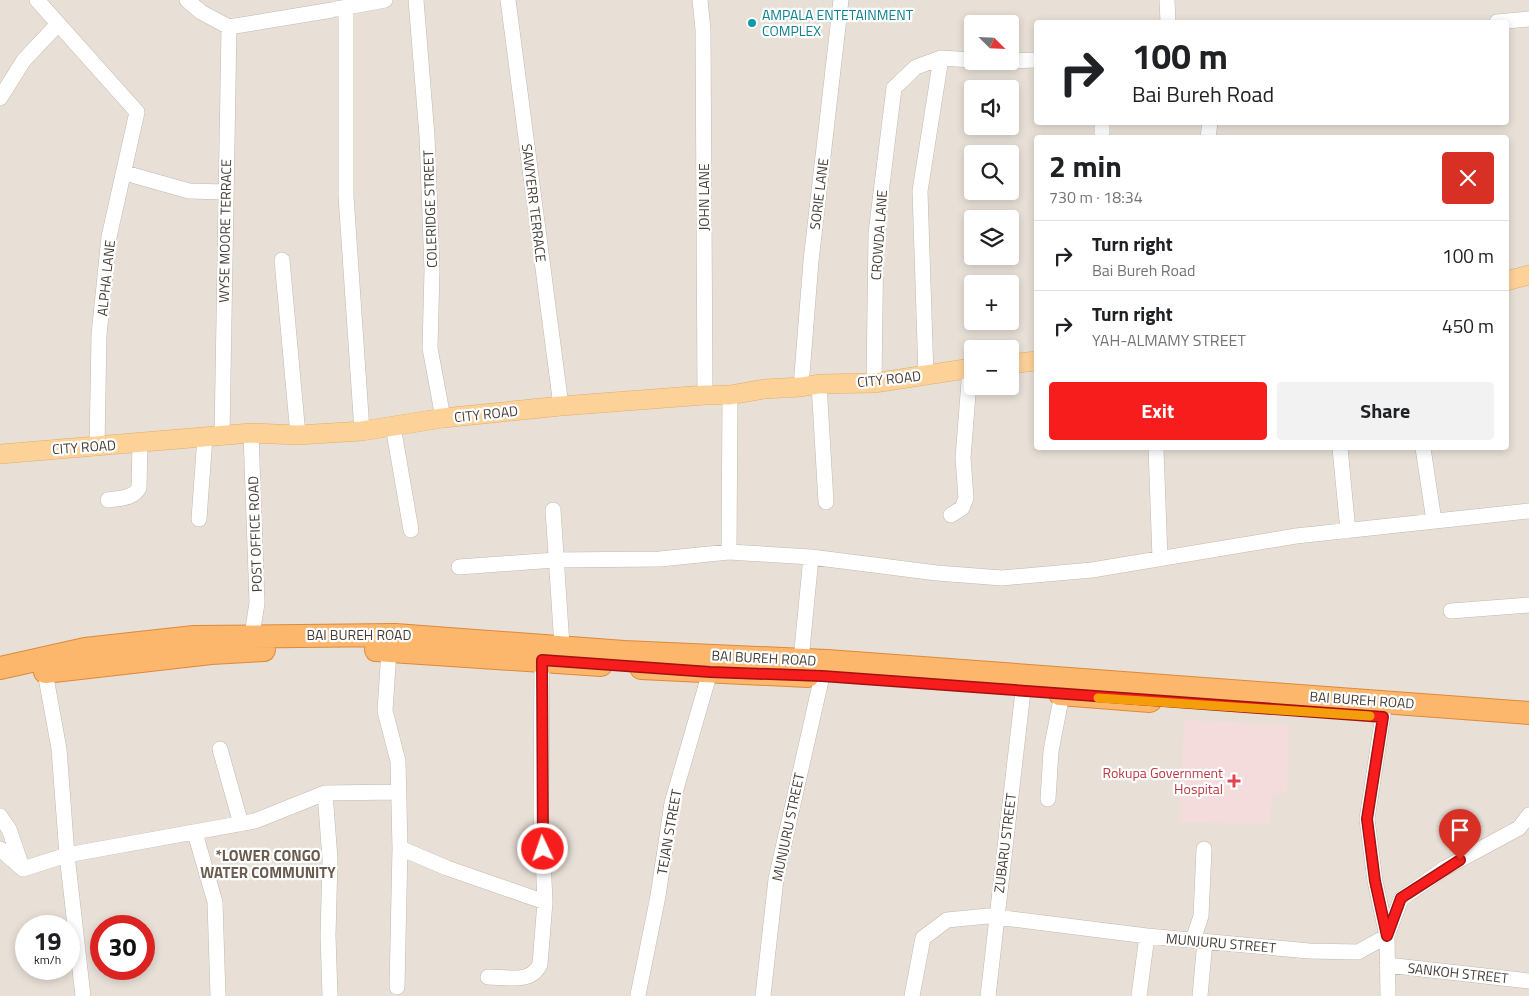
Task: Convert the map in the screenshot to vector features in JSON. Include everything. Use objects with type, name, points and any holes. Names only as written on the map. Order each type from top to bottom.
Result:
[{"type":"highway","name":"BAI BUREH ROAD","points":[[0,668],[85,649],[194,637],[395,635],[624,652],[801,660],[824,669],[1062,694],[1384,709],[1529,713]]},
{"type":"highway","name":"BAI BUREH ROAD","points":[[0,681],[45,672],[211,653],[283,649],[389,650],[710,672],[824,669],[1171,688],[1384,709],[1529,728]]},
{"type":"main road","points":[[1509,281],[1529,274]]},
{"type":"main road","points":[[1019,363],[1034,361]]},
{"type":"main road","name":"CITY ROAD","points":[[0,454],[252,433],[298,435],[362,431],[443,418],[705,394],[730,395],[764,389],[874,383],[964,369]]},
{"type":"street","points":[[0,98],[24,60],[58,24],[37,0]]},
{"type":"street","points":[[187,0],[200,12],[229,27],[336,6],[385,0]]},
{"type":"street","name":"COLERIDGE STREET","points":[[416,0],[428,136],[432,270],[430,348],[443,418]]},
{"type":"street","name":"SAWYERR TERRACE","points":[[508,0],[562,406]]},
{"type":"street","name":"JOHN LANE","points":[[700,0],[703,29],[705,394]]},
{"type":"street","name":"SORIE LANE","points":[[826,502],[810,386],[811,261],[841,0]]},
{"type":"street","points":[[1167,0],[1168,20]]},
{"type":"street","points":[[336,6],[346,196],[362,431]]},
{"type":"street","points":[[1509,21],[1529,19]]},
{"type":"street","name":"ALPHA LANE","points":[[58,24],[137,112],[110,237],[100,326],[97,447]]},
{"type":"street","name":"WYSE MOORE TERRACE","points":[[198,519],[214,436],[226,192],[229,27]]},
{"type":"street","points":[[926,376],[920,191],[941,58],[964,59]]},
{"type":"street","name":"CROWDA LANE","points":[[874,383],[876,233],[894,88],[916,67],[941,58]]},
{"type":"street","points":[[1019,61],[1034,60]]},
{"type":"street","points":[[125,173],[189,191],[226,192]]},
{"type":"street","points":[[282,260],[298,435]]},
{"type":"street","points":[[729,552],[730,395]]},
{"type":"street","points":[[951,515],[962,508],[966,498],[963,458],[969,395]]},
{"type":"street","points":[[393,426],[411,530]]},
{"type":"street","name":"POST OFFICE ROAD","points":[[252,433],[257,603],[252,636]]},
{"type":"street","points":[[108,500],[130,496],[136,493],[139,488],[140,443]]},
{"type":"street","points":[[1156,450],[1160,559]]},
{"type":"street","points":[[1340,450],[1348,531]]},
{"type":"street","points":[[1423,450],[1434,521]]},
{"type":"street","points":[[553,510],[562,646]]},
{"type":"street","points":[[460,568],[555,560],[660,559],[729,552],[811,557],[937,573],[1002,578],[1092,570],[1296,536],[1529,511]]},
{"type":"street","points":[[801,660],[811,557]]},
{"type":"street","points":[[1451,611],[1529,605]]},
{"type":"street","points":[[389,650],[385,711],[398,761],[399,792],[400,848],[397,988]]},
{"type":"street","points":[[488,977],[530,977],[537,972],[540,964],[546,902],[541,813],[542,660]]},
{"type":"street","name":"MUNJURU STREET","points":[[763,996],[776,879],[824,669]]},
{"type":"street","points":[[45,672],[59,749],[67,855],[83,996]]},
{"type":"street","name":"TEJAN STREET","points":[[638,995],[658,896],[672,803],[710,672]]},
{"type":"street","name":"ZUBARU STREET","points":[[988,996],[1023,691]]},
{"type":"street","points":[[1048,799],[1051,751],[1062,694]]},
{"type":"street","points":[[1384,709],[1367,819],[1375,881],[1387,936],[1388,996]]},
{"type":"street","points":[[220,749],[241,824]]},
{"type":"street","points":[[23,869],[67,855],[256,821],[325,793],[399,792]]},
{"type":"street","points":[[325,793],[330,859],[328,936],[330,996]]},
{"type":"street","points":[[1387,936],[1401,898],[1445,868],[1519,828],[1529,815]]},
{"type":"street","points":[[0,816],[9,829],[23,869]]},
{"type":"street","points":[[196,833],[215,902],[218,996]]},
{"type":"street","points":[[400,848],[447,868],[546,902]]},
{"type":"street","points":[[0,849],[23,869]]},
{"type":"street","points":[[1200,996],[1199,940],[1204,849]]},
{"type":"street","name":"MUNJURU STREET","points":[[912,996],[923,938],[947,920],[996,916],[1147,936],[1309,951],[1358,952],[1387,936]]},
{"type":"street","points":[[1139,996],[1147,936]]},
{"type":"street","name":"SANKOH STREET","points":[[1387,965],[1529,981]]},
{"type":"shaded area","points":[[0,0],[1529,0],[1529,996],[0,996]]},
{"type":"shaded area","name":"Rokupa Government Hospital","points":[[1184,720],[1289,725],[1287,793],[1273,793],[1270,824],[1180,822]]},
{"type":"slow traffic","points":[[1098,698],[1370,716]]},
{"type":"place","name":"AMPALA ENTETAINMENT COMPLEX","points":[[752,23]]},
{"type":"place","name":"Rokupa Government Hospital","points":[[1234,781]]},
{"type":"district","name":"*LOWER CONGO WATER COMMUNITY","points":[[268,864]]},
{"type":"route","points":[[543,849],[541,813],[542,660],[710,672],[822,676],[1112,699],[1383,717],[1367,819],[1375,881],[1387,936],[1401,898],[1460,860]]}]
